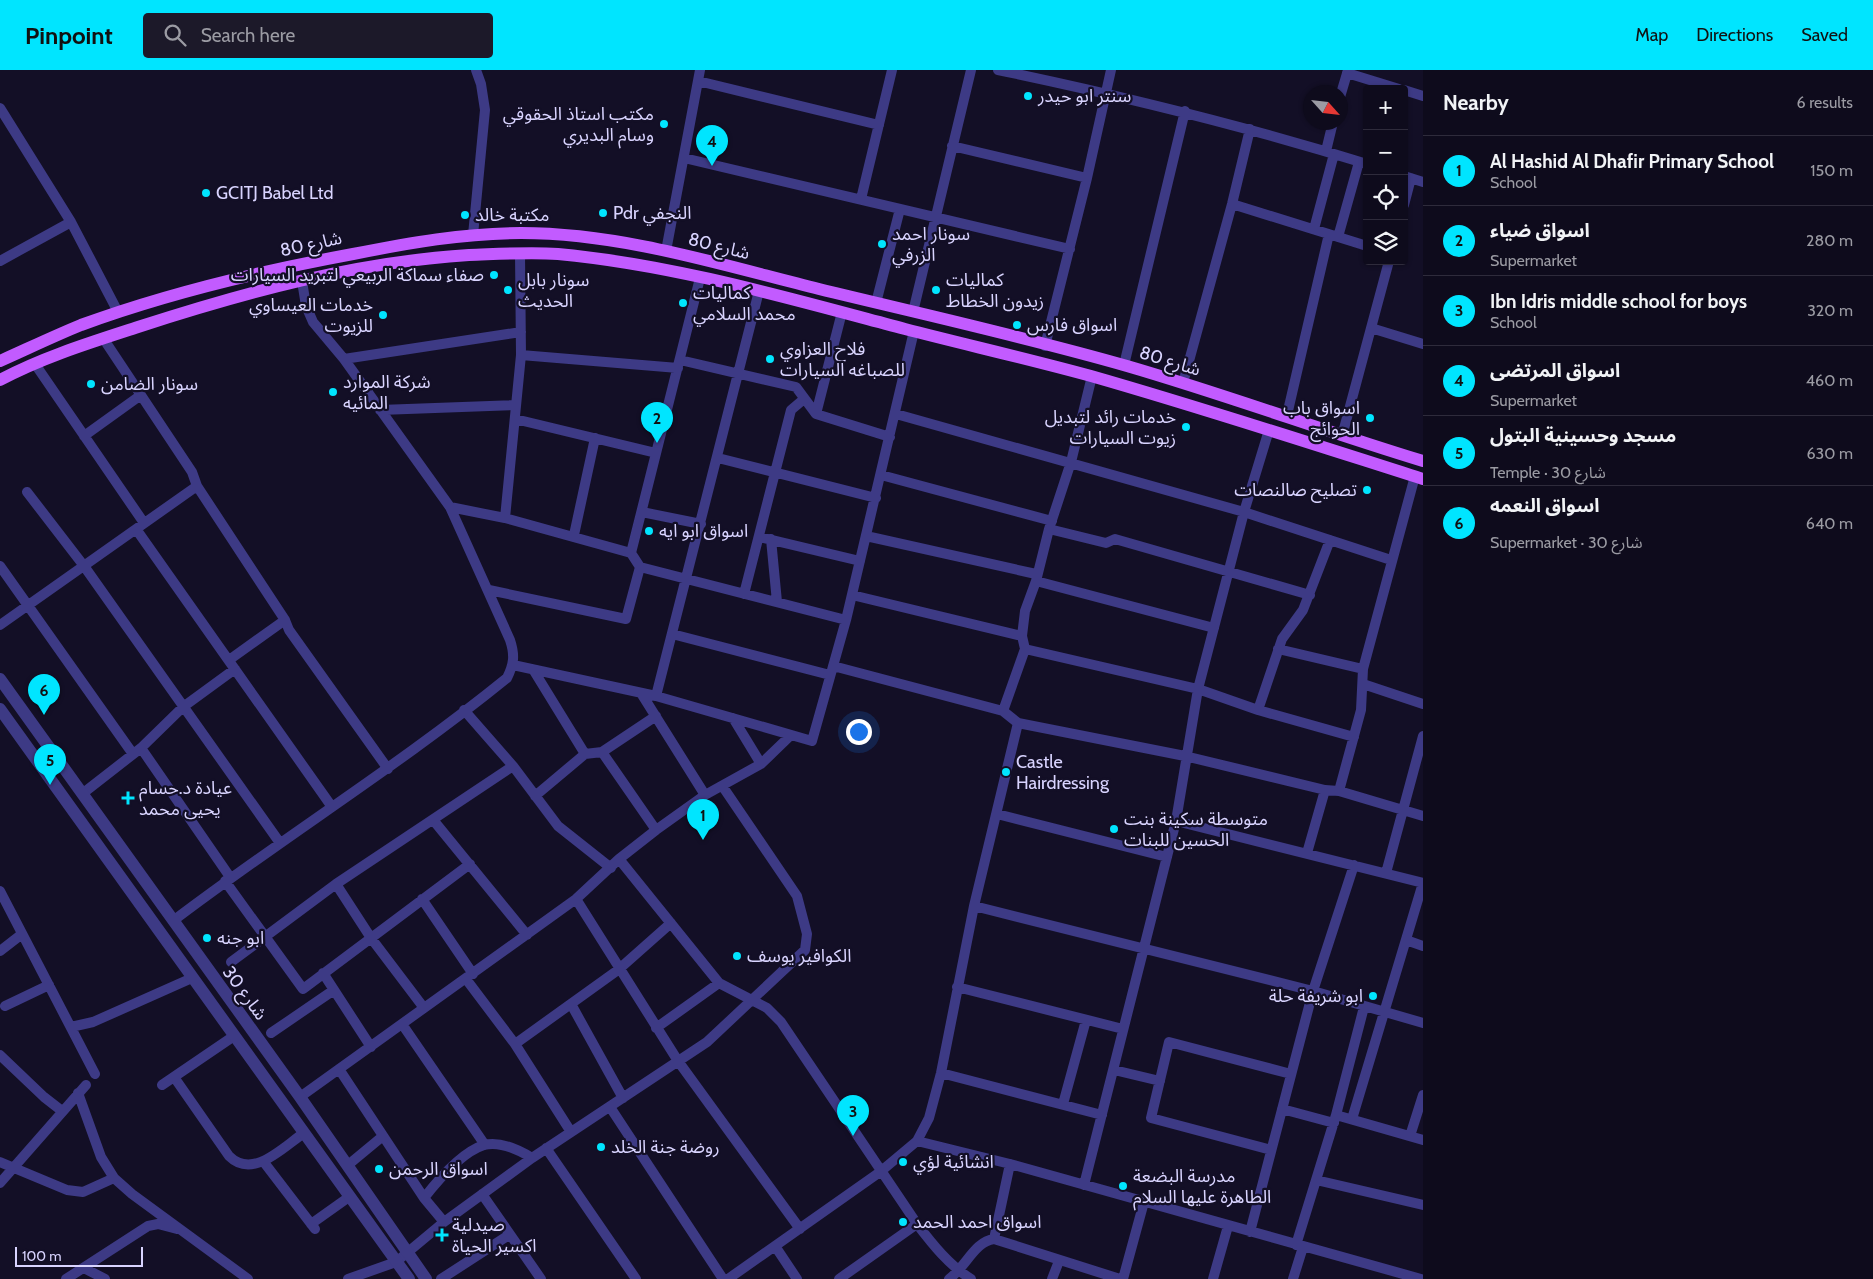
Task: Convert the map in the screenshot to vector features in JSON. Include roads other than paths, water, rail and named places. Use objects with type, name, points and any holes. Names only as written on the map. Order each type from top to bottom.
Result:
[{"type":"main road","name":"شارع 80","points":[[0,361],[77,327],[118,312],[294,264],[407,243],[473,235],[525,233],[610,240],[666,251],[1124,365],[1287,415],[1342,436],[1423,461]]},
{"type":"main road","name":"شارع 80","points":[[0,380],[35,364],[103,338],[218,301],[349,269],[433,257],[556,254],[626,264],[758,291],[1092,376],[1419,478]]},
{"type":"main road","points":[[1020,358],[1024,357],[1030,350],[1027,342],[1024,340]]},
{"type":"main road","points":[[1064,369],[1058,362],[1062,353],[1066,351]]},
{"type":"street","points":[[473,235],[485,110],[483,91],[476,70]]},
{"type":"street","points":[[861,199],[892,70]]},
{"type":"street","points":[[913,312],[970,70]]},
{"type":"street","points":[[998,70],[1186,111],[1363,163],[1334,236],[1287,415]]},
{"type":"street","points":[[1045,346],[1087,178],[1111,70]]},
{"type":"street","points":[[1343,85],[1347,71],[1387,85]]},
{"type":"street","points":[[666,251],[699,75],[878,125]]},
{"type":"street","points":[[1408,91],[1423,96]]},
{"type":"street","points":[[0,108],[71,222],[118,312]]},
{"type":"street","points":[[1124,365],[1186,111]]},
{"type":"street","points":[[1183,383],[1232,204],[1250,129]]},
{"type":"street","points":[[1314,230],[1333,130]]},
{"type":"street","points":[[952,146],[1087,178]]},
{"type":"street","points":[[684,158],[1070,249]]},
{"type":"street","points":[[1408,177],[1423,182]]},
{"type":"street","points":[[1232,204],[1363,245]]},
{"type":"street","points":[[876,303],[900,209]]},
{"type":"street","points":[[0,261],[71,222]]},
{"type":"street","points":[[505,518],[521,355],[520,254]]},
{"type":"street","points":[[1342,436],[1388,265]]},
{"type":"street","points":[[631,552],[700,278]]},
{"type":"street","points":[[173,921],[227,879],[388,769],[507,678],[513,665],[512,646],[489,590],[450,507],[344,359],[309,315],[302,281]]},
{"type":"street","points":[[656,696],[718,458],[758,291]]},
{"type":"street","points":[[816,414],[842,312]]},
{"type":"street","points":[[1371,328],[1423,344]]},
{"type":"street","points":[[513,665],[656,696],[812,741],[846,620],[914,331]]},
{"type":"street","points":[[344,359],[521,332]]},
{"type":"street","points":[[103,338],[192,472],[197,486],[285,620],[289,630],[388,769]]},
{"type":"street","points":[[521,355],[679,364],[739,373],[796,387],[816,414],[890,437]]},
{"type":"street","points":[[35,364],[232,664],[332,807]]},
{"type":"street","points":[[1003,711],[1025,649],[1022,636],[1025,611],[1071,462],[1092,376]]},
{"type":"street","points":[[84,436],[141,395]]},
{"type":"street","points":[[744,594],[791,410],[804,399]]},
{"type":"street","points":[[380,410],[516,405]]},
{"type":"street","points":[[896,414],[1244,512],[1391,560]]},
{"type":"street","points":[[515,419],[656,453]]},
{"type":"street","points":[[1084,1185],[1176,821],[1185,767],[1185,756],[1198,689],[1244,512],[1269,430]]},
{"type":"street","points":[[574,535],[594,438]]},
{"type":"street","points":[[718,458],[876,498]]},
{"type":"street","points":[[881,475],[1106,542],[1115,539],[1310,595]]},
{"type":"street","points":[[1339,791],[1360,710],[1363,669],[1391,560],[1419,478]]},
{"type":"street","points":[[0,625],[197,486]]},
{"type":"street","points":[[27,492],[84,566],[280,843]]},
{"type":"street","points":[[450,507],[574,535],[631,552],[640,567],[846,620]]},
{"type":"street","points":[[642,512],[701,524]]},
{"type":"street","points":[[866,536],[1036,578],[1214,628]]},
{"type":"street","points":[[759,537],[860,561]]},
{"type":"street","points":[[772,540],[777,602]]},
{"type":"street","points":[[1258,710],[1282,639],[1303,610],[1330,540]]},
{"type":"street","points":[[0,566],[137,751],[227,879],[264,938],[303,989],[470,864]]},
{"type":"street","points":[[489,590],[626,619],[640,567]]},
{"type":"street","points":[[852,595],[1022,636]]},
{"type":"street","points":[[82,794],[137,751],[183,707],[285,620]]},
{"type":"street","points":[[672,634],[1003,711],[1018,723],[1185,756],[1325,790],[1339,791],[1423,816]]},
{"type":"street","points":[[1025,649],[1198,689],[1258,710],[1354,737]]},
{"type":"street","points":[[1278,649],[1363,669]]},
{"type":"street","points":[[534,670],[584,754]]},
{"type":"street","name":"شارع 30","points":[[0,679],[348,1165],[408,1253],[417,1277]]},
{"type":"street","points":[[1362,684],[1423,704]]},
{"type":"street","points":[[641,693],[705,795]]},
{"type":"street","name":"شارع 30","points":[[0,709],[396,1262],[417,1277]]},
{"type":"street","points":[[464,710],[513,766],[558,826],[612,868]]},
{"type":"street","points":[[535,796],[584,754],[602,752],[656,716]]},
{"type":"street","points":[[733,718],[760,764]]},
{"type":"street","points":[[728,1279],[880,1172],[917,1141],[928,1118],[941,1073],[974,906],[1018,723]]},
{"type":"street","points":[[300,1097],[576,899],[620,859],[656,830],[705,795],[760,764],[791,735]]},
{"type":"street","points":[[1386,873],[1423,736]]},
{"type":"street","points":[[602,752],[656,830]]},
{"type":"street","points":[[231,962],[336,884],[434,821],[513,766]]},
{"type":"street","points":[[348,1279],[396,1262],[444,1222],[546,1148],[707,1042],[805,950],[807,934],[797,896],[723,786]]},
{"type":"street","points":[[1307,853],[1325,790]]},
{"type":"street","points":[[997,814],[1167,857]]},
{"type":"street","points":[[434,821],[527,935]]},
{"type":"street","points":[[1176,821],[1423,883],[1352,1119]]},
{"type":"street","points":[[620,859],[718,984],[767,1008],[781,1022],[880,1172],[917,1224],[934,1247],[964,1276]]},
{"type":"street","points":[[116,871],[130,861]]},
{"type":"street","points":[[1250,1232],[1313,991],[1354,865]]},
{"type":"street","points":[[129,890],[134,882],[142,879]]},
{"type":"street","points":[[336,884],[371,938],[424,1008]]},
{"type":"street","points":[[0,891],[95,1074]]},
{"type":"street","points":[[422,899],[469,976],[571,1132]]},
{"type":"street","points":[[576,899],[618,970],[678,1061],[800,1228]]},
{"type":"street","points":[[974,906],[1145,947],[1313,991],[1423,1023]]},
{"type":"street","points":[[515,1044],[618,970],[671,923]]},
{"type":"street","points":[[0,951],[22,934]]},
{"type":"street","points":[[1406,940],[1423,946]]},
{"type":"street","points":[[323,973],[371,1047]]},
{"type":"street","points":[[71,1027],[93,1022],[192,978]]},
{"type":"street","points":[[656,1028],[718,984]]},
{"type":"street","points":[[5,1006],[49,985]]},
{"type":"street","points":[[957,987],[1124,1029]]},
{"type":"street","points":[[271,1033],[334,990]]},
{"type":"street","points":[[571,1004],[623,1098]]},
{"type":"street","points":[[1293,1279],[1299,1246],[1316,1180],[1335,1119],[1364,1007]]},
{"type":"street","points":[[1063,1104],[1086,1020]]},
{"type":"street","points":[[402,1024],[485,1145]]},
{"type":"street","points":[[162,1086],[234,1036]]},
{"type":"street","points":[[1271,1150],[1152,1118],[1169,1042],[1291,1074]]},
{"type":"street","points":[[0,1056],[62,1111]]},
{"type":"street","points":[[339,1069],[424,1198],[444,1222]]},
{"type":"street","points":[[1114,1070],[1160,1081]]},
{"type":"street","points":[[941,1073],[1102,1115]]},
{"type":"street","points":[[174,1077],[233,1161],[245,1166],[263,1162],[304,1132]]},
{"type":"street","points":[[0,1183],[86,1085]]},
{"type":"street","points":[[78,1093],[102,1157],[114,1178],[132,1194],[248,1279]]},
{"type":"street","points":[[1410,1136],[1423,1095]]},
{"type":"street","points":[[610,1107],[723,1279]]},
{"type":"street","points":[[1282,1109],[1335,1119],[1352,1119],[1423,1140]]},
{"type":"street","points":[[348,1165],[383,1136]]},
{"type":"street","points":[[917,1141],[1010,1164],[1250,1232],[1388,1275],[1421,1279]]},
{"type":"street","points":[[424,1198],[440,1176],[474,1150],[485,1145],[497,1144],[520,1150],[532,1158]]},
{"type":"street","points":[[546,1148],[636,1279]]},
{"type":"street","points":[[0,1162],[67,1190],[83,1192],[114,1178]]},
{"type":"street","points":[[263,1162],[313,1226],[349,1197]]},
{"type":"street","points":[[994,1239],[1010,1164]]},
{"type":"street","points":[[1316,1180],[1423,1205]]},
{"type":"street","points":[[482,1194],[508,1235],[541,1279]]},
{"type":"street","points":[[964,1276],[982,1242],[994,1239],[1121,1279],[1144,1202]]},
{"type":"street","points":[[66,1279],[148,1226],[158,1224],[180,1230]]},
{"type":"street","points":[[840,1279],[917,1224]]},
{"type":"street","points":[[1213,1279],[1228,1226]]},
{"type":"street","points":[[441,1279],[508,1235]]},
{"type":"street","points":[[775,1246],[797,1279]]},
{"type":"street","points":[[1052,1279],[1059,1261]]},
{"type":"street","points":[[84,1268],[105,1279]]},
{"type":"street","points":[[949,1279],[964,1276]]},
{"type":"place","name":"سنتر ابو حيدر","points":[[1028,96]]},
{"type":"place","name":"مكتب استاذ الحقوقي وسام البديري","points":[[664,124]]},
{"type":"place","name":"اسواق المرتضى","points":[[712,166]]},
{"type":"place","name":"GCITJ Babel Ltd","points":[[206,193]]},
{"type":"place","name":"Pdr النجفي","points":[[603,213]]},
{"type":"place","name":"مكتبة خالد","points":[[465,215]]},
{"type":"place","name":"سونار احمد الزرفي","points":[[882,244]]},
{"type":"place","name":"صفاء سماكة الربيعي لتبريد السيارات","points":[[494,275]]},
{"type":"place","name":"سونار بابل الحديث","points":[[508,290]]},
{"type":"place","name":"كماليات زيدون الخطاط","points":[[936,290]]},
{"type":"place","name":"كماليات محمد السلامي","points":[[683,303]]},
{"type":"place","name":"خدمات العيساوي للزيوت","points":[[383,315]]},
{"type":"place","name":"اسواق فارس","points":[[1017,325]]},
{"type":"place","name":"فلاح العزاوي للصباغه السيارات","points":[[770,359]]},
{"type":"place","name":"سونار الضامن","points":[[91,384]]},
{"type":"place","name":"شركة الموارد المائيه","points":[[333,392]]},
{"type":"place","name":"اسواق باب الحوائج","points":[[1370,418]]},
{"type":"place","name":"خدمات رائد لتبديل زيوت السيارات","points":[[1186,427]]},
{"type":"place","name":"اسواق ضياء","points":[[657,443]]},
{"type":"place","name":"تصليح صالنصات","points":[[1367,490]]},
{"type":"place","name":"اسواق ابو ايه","points":[[649,531]]},
{"type":"place","name":"اسواق النعمه","points":[[44,715]]},
{"type":"place","name":"Castle Hairdressing","points":[[1006,772]]},
{"type":"place","name":"مسجد وحسينية البتول","points":[[50,785]]},
{"type":"place","name":"عيادة د.حسام يحيى محمد","points":[[128,798]]},
{"type":"place","name":"متوسطة سكينة بنت الحسين للبنات","points":[[1114,829]]},
{"type":"place","name":"Al Hashid Al Dhafir Primary School","points":[[703,840]]},
{"type":"place","name":"ابو جنه","points":[[207,938]]},
{"type":"place","name":"الكوافير يوسف","points":[[737,956]]},
{"type":"place","name":"ابو شريفة حلة","points":[[1373,996]]},
{"type":"place","name":"Ibn Idris middle school for boys","points":[[853,1136]]},
{"type":"place","name":"روضة جنة الخلد","points":[[601,1147]]},
{"type":"place","name":"انشائية لؤي","points":[[903,1162]]},
{"type":"place","name":"اسواق الرحمن","points":[[379,1169]]},
{"type":"place","name":"مدرسة البضعة الطاهرة عليها السلام","points":[[1123,1186]]},
{"type":"place","name":"اسواق احمد الحمد","points":[[903,1222]]},
{"type":"place","name":"صيدلية اكسير الحياة","points":[[442,1235]]}]
